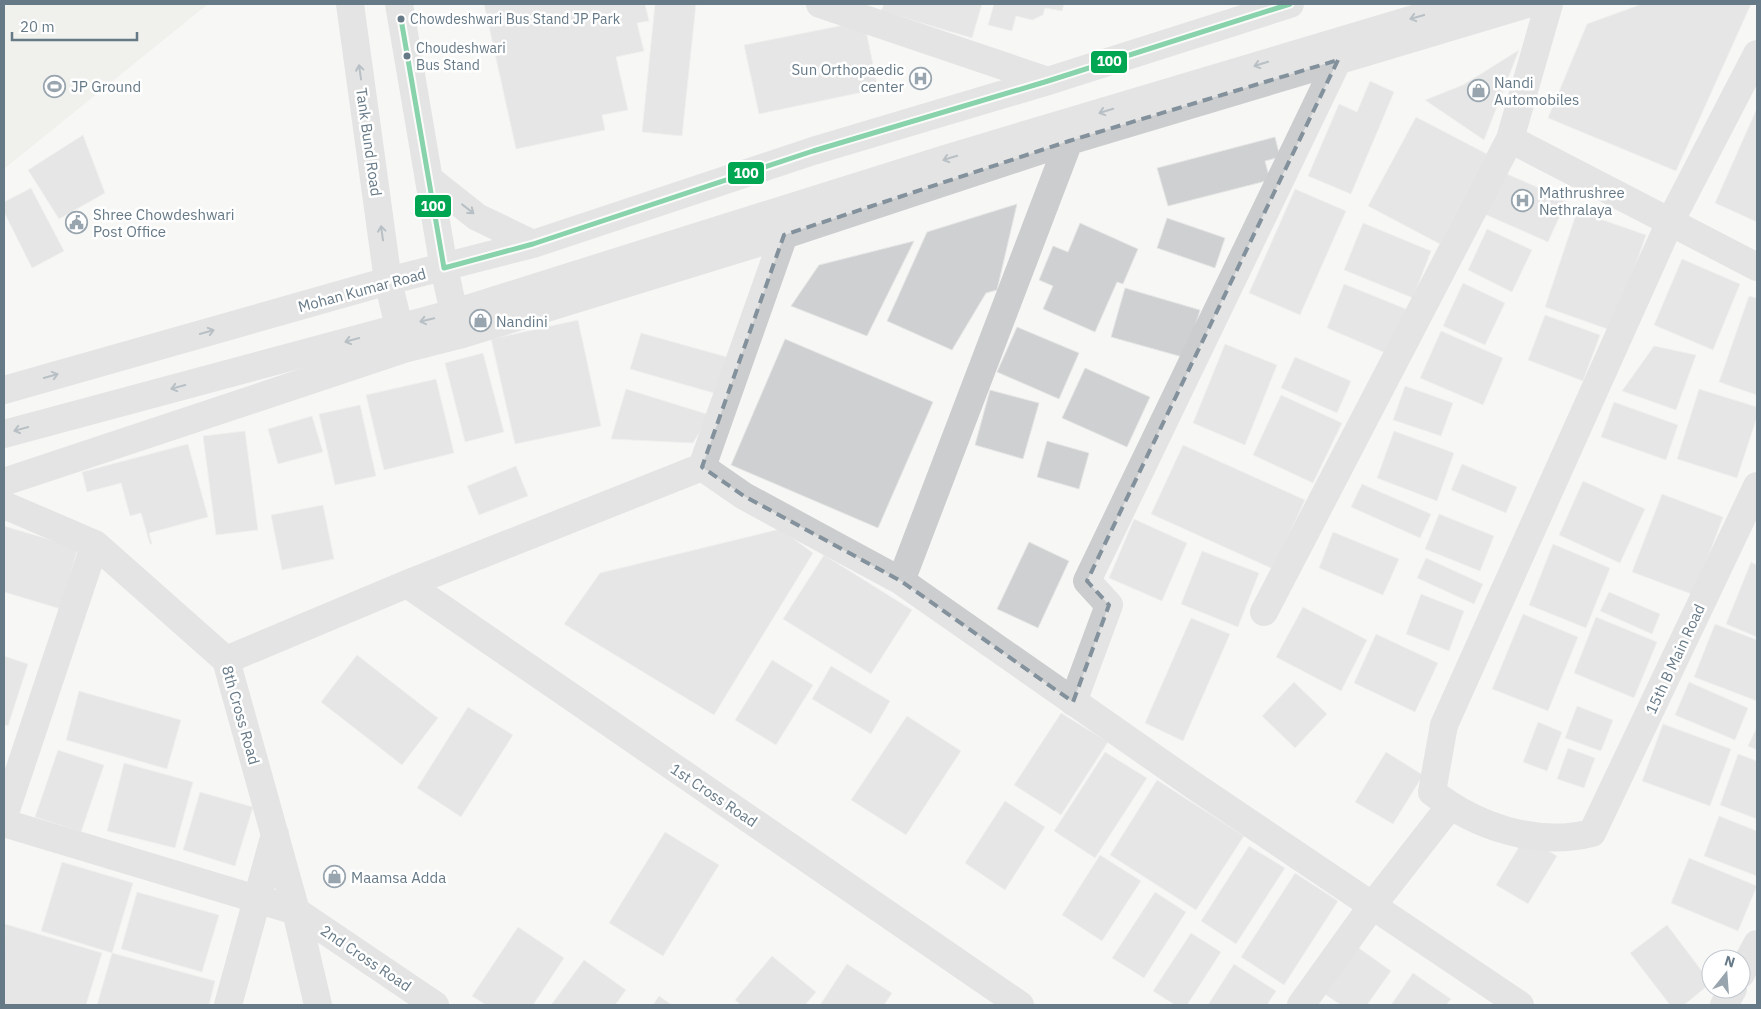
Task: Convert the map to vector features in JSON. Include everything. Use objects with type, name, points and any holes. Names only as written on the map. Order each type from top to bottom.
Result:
[{"type":"street","name":"Tank Bund Road","points":[[350,4],[388,281],[402,338]]},
{"type":"street","points":[[399,4],[444,268],[457,324]]},
{"type":"street","points":[[820,4],[1048,82]]},
{"type":"street","name":"Mohan Kumar Road","points":[[4,390],[388,281],[533,244],[813,151],[1048,82],[1290,4]]},
{"type":"street","points":[[457,324],[948,158],[1463,9],[1528,4]]},
{"type":"street","points":[[1264,612],[1510,139],[1549,4]]},
{"type":"street","points":[[4,434],[457,324],[784,235],[1069,141],[1338,60],[1463,9]]},
{"type":"street","points":[[1301,1005],[1372,906],[1450,806],[1432,792],[1444,725],[1670,222],[1757,54]]},
{"type":"street","points":[[1073,702],[1109,605],[1087,581],[1338,60]]},
{"type":"street","points":[[1510,139],[1757,267]]},
{"type":"street","points":[[901,581],[1069,141]]},
{"type":"street","points":[[429,179],[477,217],[533,244]]},
{"type":"street","points":[[226,660],[407,584],[702,467],[784,235]]},
{"type":"street","points":[[4,482],[402,338]]},
{"type":"street","points":[[702,467],[744,496],[901,581],[1073,702],[1520,1005]]},
{"type":"street","name":"15th B Main Road","points":[[1450,806],[1483,823],[1528,835],[1554,838],[1575,837],[1592,833],[1757,486]]},
{"type":"street","name":"8th Cross Road","points":[[4,505],[96,544],[226,660],[296,911],[318,1005]]},
{"type":"street","points":[[4,816],[96,544]]},
{"type":"street","name":"1st Cross Road","points":[[407,584],[1020,1005]]},
{"type":"street","name":"2nd Cross Road","points":[[4,823],[296,911],[435,1005]]},
{"type":"street","points":[[228,1005],[275,834]]},
{"type":"highlighted area","points":[[1338,60],[1087,581],[1109,605],[1073,702],[901,581],[744,496],[702,467],[784,235],[1069,141]]},
{"type":"shaded area","name":"JP Ground","points":[[4,4],[208,4],[4,169]]},
{"type":"building","points":[[484,4],[645,4],[649,21],[637,23],[644,51],[616,57],[628,110],[602,115],[605,130],[516,149]]},
{"type":"building","points":[[655,4],[696,4],[682,136],[642,132]]},
{"type":"building","points":[[884,4],[982,4],[972,38],[881,11]]},
{"type":"building","points":[[994,4],[1064,4],[1062,11],[1045,8],[1043,15],[1032,20],[1016,16],[1012,31],[988,25]]},
{"type":"building","points":[[1642,4],[1751,4],[1676,171],[1548,118],[1587,24]]},
{"type":"building","points":[[864,21],[878,89],[759,114],[744,45]]},
{"type":"building","points":[[1519,50],[1484,140],[1425,100],[1463,85]]},
{"type":"building","points":[[1370,81],[1394,92],[1351,194],[1308,176],[1339,104],[1357,112]]},
{"type":"building","points":[[1757,108],[1757,222],[1715,203]]},
{"type":"building","points":[[1416,117],[1487,154],[1440,244],[1368,206]]},
{"type":"building","points":[[83,135],[105,193],[59,219],[28,170]]},
{"type":"building","points":[[1275,137],[1280,157],[1265,161],[1270,180],[1168,206],[1157,168]]},
{"type":"building","points":[[1500,171],[1567,200],[1548,242],[1482,213]]},
{"type":"building","points":[[31,188],[64,251],[32,268],[4,212],[4,202]]},
{"type":"building","points":[[1295,189],[1346,211],[1300,315],[1249,293]]},
{"type":"building","points":[[1017,204],[997,290],[986,293],[952,350],[887,321],[927,232]]},
{"type":"building","points":[[1577,211],[1646,235],[1613,331],[1545,307]]},
{"type":"building","points":[[1167,218],[1225,238],[1215,268],[1157,248]]},
{"type":"building","points":[[1080,223],[1138,249],[1123,284],[1117,282],[1095,332],[1043,309],[1053,286],[1039,280],[1053,246],[1068,252]]},
{"type":"building","points":[[1363,223],[1431,251],[1413,298],[1344,270]]},
{"type":"building","points":[[1487,229],[1532,250],[1512,292],[1468,270]]},
{"type":"building","points":[[914,241],[867,336],[791,306],[819,265]]},
{"type":"building","points":[[1682,259],[1740,284],[1713,350],[1654,325]]},
{"type":"building","points":[[1463,283],[1505,303],[1485,345],[1443,326]]},
{"type":"building","points":[[1344,284],[1406,309],[1388,354],[1327,328]]},
{"type":"building","points":[[1125,288],[1200,310],[1186,358],[1111,337]]},
{"type":"building","points":[[1749,296],[1757,298],[1757,395],[1719,382]]},
{"type":"building","points":[[1545,315],[1600,335],[1583,381],[1528,360]]},
{"type":"building","points":[[578,320],[601,426],[515,444],[491,339]]},
{"type":"building","points":[[1017,327],[1079,353],[1059,399],[997,372]]},
{"type":"building","points":[[1441,331],[1503,358],[1483,405],[1420,378]]},
{"type":"building","points":[[641,333],[727,357],[717,394],[630,369]]},
{"type":"building","points":[[785,339],[933,402],[878,528],[731,465]]},
{"type":"building","points":[[1225,344],[1277,365],[1245,445],[1193,423]]},
{"type":"building","points":[[1654,346],[1696,355],[1676,410],[1622,391]]},
{"type":"building","points":[[483,353],[504,432],[465,442],[445,363]]},
{"type":"building","points":[[1295,357],[1351,381],[1337,413],[1281,388]]},
{"type":"building","points":[[1085,368],[1150,397],[1127,447],[1062,418]]},
{"type":"building","points":[[436,379],[454,453],[384,470],[366,395]]},
{"type":"building","points":[[1405,386],[1453,403],[1441,436],[1393,420]]},
{"type":"building","points":[[626,389],[710,415],[693,443],[611,439]]},
{"type":"building","points":[[1699,389],[1757,407],[1757,417],[1737,478],[1677,459]]},
{"type":"building","points":[[990,390],[1039,403],[1023,459],[975,445]]},
{"type":"building","points":[[1281,395],[1342,423],[1313,483],[1253,455]]},
{"type":"building","points":[[1614,402],[1678,425],[1666,460],[1601,437]]},
{"type":"building","points":[[360,405],[376,476],[335,485],[319,414]]},
{"type":"building","points":[[312,416],[323,452],[278,464],[268,429]]},
{"type":"building","points":[[245,431],[258,530],[216,535],[203,436]]},
{"type":"building","points":[[1394,431],[1454,453],[1437,501],[1377,478]]},
{"type":"building","points":[[1047,441],[1089,453],[1079,489],[1037,477]]},
{"type":"building","points":[[188,444],[208,517],[149,533],[152,544],[150,544],[141,513],[130,516],[121,483],[87,492],[82,472]]},
{"type":"building","points":[[1183,445],[1305,500],[1273,569],[1151,514]]},
{"type":"building","points":[[1462,464],[1517,487],[1506,513],[1451,490]]},
{"type":"building","points":[[516,466],[528,496],[479,515],[467,486]]},
{"type":"building","points":[[1583,481],[1645,509],[1620,563],[1559,535]]},
{"type":"building","points":[[1362,484],[1431,514],[1420,538],[1351,507]]},
{"type":"building","points":[[1662,494],[1723,517],[1694,595],[1632,572]]},
{"type":"building","points":[[323,505],[334,559],[282,570],[271,515]]},
{"type":"building","points":[[1439,514],[1494,536],[1480,571],[1425,549]]},
{"type":"building","points":[[1134,519],[1187,543],[1162,601],[1109,578]]},
{"type":"building","points":[[4,526],[78,548],[61,609],[4,592]]},
{"type":"building","points":[[780,529],[813,553],[714,715],[564,624],[600,573]]},
{"type":"building","points":[[1333,532],[1399,559],[1383,595],[1319,568]]},
{"type":"building","points":[[1029,542],[1069,561],[1038,628],[997,609]]},
{"type":"building","points":[[1553,544],[1610,568],[1586,628],[1529,605]]},
{"type":"building","points":[[1202,551],[1259,573],[1238,627],[1181,604]]},
{"type":"building","points":[[824,555],[912,610],[871,674],[783,619]]},
{"type":"building","points":[[1426,558],[1483,584],[1474,604],[1417,578]]},
{"type":"building","points":[[1751,562],[1757,565],[1757,637],[1726,624]]},
{"type":"building","points":[[1609,592],[1660,614],[1652,634],[1600,611]]},
{"type":"building","points":[[1421,594],[1464,611],[1449,651],[1406,634]]},
{"type":"building","points":[[1303,607],[1367,640],[1341,691],[1276,657]]},
{"type":"building","points":[[1523,614],[1578,637],[1548,711],[1492,689]]},
{"type":"building","points":[[1596,617],[1657,642],[1634,698],[1574,673]]},
{"type":"building","points":[[1191,618],[1230,634],[1183,741],[1145,723]]},
{"type":"building","points":[[1715,624],[1757,640],[1757,701],[1694,677]]},
{"type":"building","points":[[1376,634],[1438,663],[1415,712],[1354,683]]},
{"type":"building","points":[[357,655],[438,718],[402,765],[321,702]]},
{"type":"building","points":[[4,656],[28,664],[8,726],[4,724]]},
{"type":"building","points":[[772,660],[813,685],[776,745],[735,720]]},
{"type":"building","points":[[831,666],[890,701],[871,734],[812,699]]},
{"type":"building","points":[[1294,682],[1327,714],[1295,748],[1262,716]]},
{"type":"building","points":[[1689,682],[1748,708],[1735,740],[1675,715]]},
{"type":"building","points":[[79,691],[181,720],[167,769],[66,740]]},
{"type":"building","points":[[1577,706],[1613,720],[1601,751],[1565,738]]},
{"type":"building","points":[[468,707],[513,735],[461,817],[417,788]]},
{"type":"building","points":[[1061,713],[1108,742],[1061,815],[1014,785]]},
{"type":"building","points":[[907,716],[961,751],[906,835],[851,800]]},
{"type":"building","points":[[1538,722],[1562,732],[1547,771],[1523,762]]},
{"type":"building","points":[[1663,724],[1731,749],[1710,806],[1642,781]]},
{"type":"building","points":[[1757,727],[1757,750],[1748,746]]},
{"type":"building","points":[[1568,748],[1595,758],[1584,788],[1557,779]]},
{"type":"building","points":[[58,750],[104,765],[81,832],[35,817]]},
{"type":"building","points":[[1105,752],[1147,778],[1095,858],[1054,831]]},
{"type":"building","points":[[1386,752],[1423,775],[1393,824],[1355,802]]},
{"type":"building","points":[[1738,754],[1757,761],[1757,819],[1720,805]]},
{"type":"building","points":[[124,763],[193,782],[175,848],[107,831]]},
{"type":"building","points":[[1157,780],[1244,836],[1196,910],[1110,855]]},
{"type":"building","points":[[200,792],[253,807],[235,866],[183,850]]},
{"type":"building","points":[[1005,801],[1045,827],[1005,890],[965,863]]},
{"type":"building","points":[[1719,816],[1757,831],[1757,876],[1704,856]]},
{"type":"building","points":[[665,832],[719,865],[663,956],[609,923]]},
{"type":"building","points":[[1525,837],[1557,856],[1528,904],[1496,885]]},
{"type":"building","points":[[1249,846],[1285,868],[1236,944],[1201,921]]},
{"type":"building","points":[[1100,855],[1141,881],[1102,941],[1062,915]]},
{"type":"building","points":[[1689,858],[1757,886],[1738,931],[1671,903]]},
{"type":"building","points":[[62,862],[133,883],[112,953],[41,931]]},
{"type":"building","points":[[1295,873],[1338,901],[1284,985],[1241,957]]},
{"type":"building","points":[[137,892],[219,915],[202,972],[121,949]]},
{"type":"building","points":[[1155,892],[1186,912],[1144,978],[1112,958]]},
{"type":"building","points":[[5,924],[102,953],[86,1005],[4,1005]]},
{"type":"building","points":[[1667,925],[1701,970],[1701,991],[1684,1005],[1670,1005],[1630,953]]},
{"type":"building","points":[[518,927],[564,958],[533,1005],[486,1005],[472,996]]},
{"type":"building","points":[[1191,933],[1221,952],[1187,1005],[1175,1005],[1153,991]]},
{"type":"building","points":[[1356,946],[1391,971],[1367,1005],[1341,1005],[1323,993]]},
{"type":"building","points":[[112,953],[215,981],[209,1005],[97,1005]]},
{"type":"building","points":[[772,956],[816,992],[805,1005],[741,1005],[735,1000]]},
{"type":"building","points":[[584,960],[626,990],[615,1005],[551,1005]]},
{"type":"building","points":[[847,964],[892,993],[884,1005],[820,1005]]},
{"type":"building","points":[[1234,964],[1276,991],[1267,1005],[1208,1005]]},
{"type":"building","points":[[1413,973],[1451,999],[1446,1005],[1391,1005]]},
{"type":"building","points":[[659,996],[672,1005],[653,1005]]},
{"type":"transit line","name":"100","points":[[401,19],[444,268],[533,244],[813,151],[1048,81],[1290,4]]},
{"type":"place","name":"Chowdeshwari Bus Stand JP Park","points":[[401,19]]},
{"type":"place","name":"Choudeshwari Bus Stand","points":[[407,56]]},
{"type":"place","name":"Sun Orthopaedic center","points":[[920,78]]},
{"type":"place","name":"JP Ground","points":[[55,86]]},
{"type":"place","name":"Nandi Automobiles","points":[[1478,91]]},
{"type":"place","name":"Mathrushree Nethralaya","points":[[1523,201]]},
{"type":"place","name":"Shree Chowdeshwari Post Office","points":[[77,223]]},
{"type":"place","name":"Nandini","points":[[480,321]]},
{"type":"place","name":"Maamsa Adda","points":[[335,877]]}]
